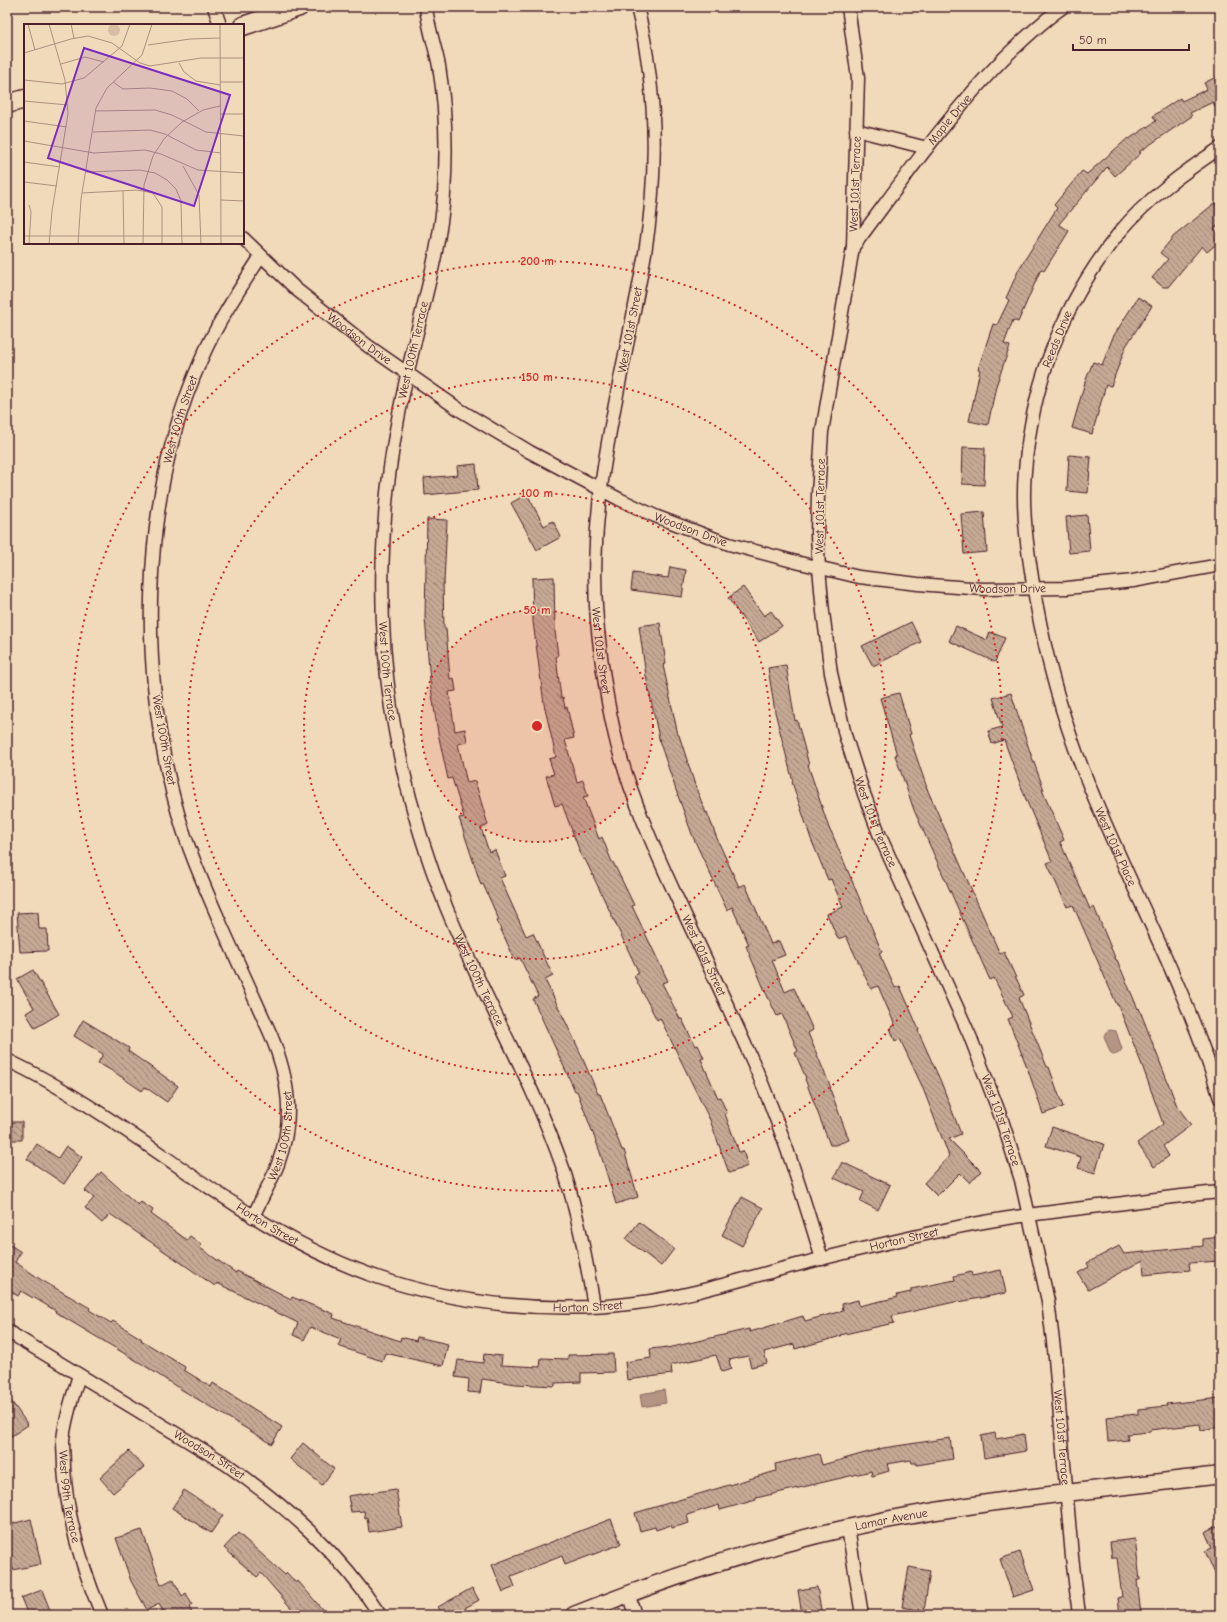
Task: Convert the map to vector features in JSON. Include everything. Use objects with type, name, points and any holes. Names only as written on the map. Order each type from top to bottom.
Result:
[{"type":"main road","points":[[244,26],[299,7]]},
{"type":"main road","points":[[7,104],[24,98]]},
{"type":"street","points":[[214,7],[220,24]]},
{"type":"street","name":"West 100th Terrace","points":[[426,7],[438,66],[446,122],[446,150],[441,222],[433,267],[408,374],[391,457],[385,512],[382,568],[384,646],[391,706],[400,757],[421,837],[447,908],[542,1115],[563,1169],[580,1227],[594,1306]]},
{"type":"street","name":"West 101st Street","points":[[637,7],[647,59],[652,107],[654,158],[645,253],[605,454],[597,524],[595,566],[597,619],[606,693],[617,744],[651,842],[753,1062],[782,1132],[822,1259]]},
{"type":"street","name":"West 101st Terrace","points":[[848,7],[858,78],[853,247],[822,432],[817,535],[822,612],[831,673],[845,735],[864,794],[880,836],[970,1036],[1002,1120],[1021,1180],[1030,1215],[1050,1315],[1072,1557],[1079,1615]]},
{"type":"street","name":"Maple Drive","points":[[853,247],[954,112],[981,81],[1017,46],[1062,7]]},
{"type":"street","points":[[856,130],[927,148]]},
{"type":"street","name":"Reeds Drive","points":[[1034,589],[1028,552],[1024,504],[1024,472],[1030,426],[1050,352],[1068,310],[1086,280],[1120,232],[1158,194],[1188,169],[1220,148]]},
{"type":"street","name":"Woodson Drive","points":[[244,239],[297,290],[368,346],[460,410],[511,440],[601,489],[656,516],[729,544],[859,577],[918,584],[984,589],[1067,588],[1133,581],[1220,565]]},
{"type":"street","name":"West 100th Street","points":[[253,1217],[278,1165],[282,1150],[287,1123],[287,1089],[281,1060],[200,878],[183,830],[167,768],[157,714],[152,661],[151,596],[156,530],[166,469],[181,414],[201,360],[225,314],[261,256]]},
{"type":"street","name":"West 101st Place","points":[[1034,589],[1048,662],[1064,717],[1082,767],[1192,1019],[1220,1098]]},
{"type":"street","name":"Horton Street","points":[[7,1060],[32,1072],[74,1097],[253,1217],[281,1234],[326,1257],[380,1278],[434,1293],[504,1305],[561,1307],[635,1303],[687,1294],[822,1259],[948,1229],[1030,1215],[1220,1192]]},
{"type":"street","name":"Woodson Street","points":[[7,1331],[226,1464],[258,1487],[299,1520],[336,1558],[380,1615]]},
{"type":"street","name":"West 99th Terrace","points":[[79,1375],[66,1417],[63,1441],[65,1478],[68,1502],[78,1549],[87,1579],[102,1615]]},
{"type":"street","name":"Lamar Avenue","points":[[574,1615],[628,1593],[720,1561],[848,1528],[969,1506],[1220,1475]]},
{"type":"street","points":[[848,1528],[862,1615]]},
{"type":"street","points":[[628,1593],[635,1615]]},
{"type":"shaded area","points":[[1110,1030],[1116,1031],[1122,1049],[1119,1053],[1114,1055],[1110,1052],[1104,1036],[1106,1032]]},
{"type":"shaded area","points":[[664,1390],[666,1403],[642,1407],[640,1394]]},
{"type":"building","points":[[1220,75],[1220,118],[1213,102],[1190,113],[1192,116],[1139,152],[1141,153],[1115,176],[1107,167],[1059,224],[1069,231],[1044,271],[1041,269],[1018,322],[1013,320],[1004,344],[1010,346],[996,386],[988,425],[969,421],[980,370],[978,369],[993,324],[997,325],[1009,300],[1006,298],[1019,269],[1057,208],[1054,205],[1082,171],[1087,174],[1128,138],[1129,139],[1156,121],[1153,116],[1180,98],[1182,101],[1207,89],[1204,83]]},
{"type":"building","points":[[1215,203],[1220,209],[1220,224],[1214,228],[1220,235],[1220,241],[1207,252],[1202,246],[1168,287],[1163,287],[1152,278],[1168,259],[1160,253],[1174,236]]},
{"type":"building","points":[[1138,297],[1152,306],[1126,346],[1111,386],[1106,385],[1092,434],[1072,428],[1085,382],[1093,362],[1102,365],[1113,337]]},
{"type":"building","points":[[963,447],[985,448],[984,485],[962,484]]},
{"type":"building","points":[[1069,455],[1091,457],[1088,493],[1067,491]]},
{"type":"building","points":[[476,464],[478,490],[425,495],[424,478],[458,475],[457,466]]},
{"type":"building","points":[[527,494],[544,526],[553,521],[561,537],[537,550],[511,503]]},
{"type":"building","points":[[984,512],[987,552],[964,554],[961,514]]},
{"type":"building","points":[[1087,515],[1090,551],[1069,553],[1066,517]]},
{"type":"building","points":[[427,519],[447,520],[443,583],[444,628],[446,628],[450,679],[454,678],[456,691],[449,692],[455,731],[465,729],[467,742],[458,744],[467,783],[475,781],[488,825],[481,828],[489,852],[495,850],[505,876],[500,878],[526,936],[533,933],[553,976],[545,980],[575,1041],[598,1094],[600,1094],[622,1150],[624,1150],[638,1197],[616,1204],[600,1152],[577,1091],[575,1091],[533,999],[538,996],[520,958],[515,960],[497,921],[499,920],[483,884],[481,885],[459,818],[464,817],[452,778],[448,779],[438,733],[430,682],[425,617]]},
{"type":"building","points":[[670,567],[686,570],[682,597],[631,590],[633,573],[668,578]]},
{"type":"building","points":[[554,577],[555,631],[558,656],[556,657],[561,698],[563,697],[565,708],[567,707],[574,738],[565,740],[577,782],[583,780],[588,796],[583,797],[599,839],[602,837],[612,862],[634,905],[632,906],[668,981],[662,983],[695,1046],[698,1045],[704,1058],[701,1059],[718,1098],[720,1097],[727,1113],[725,1114],[739,1152],[743,1151],[748,1166],[729,1173],[710,1120],[660,1018],[657,1020],[634,976],[639,973],[585,859],[583,860],[562,804],[555,806],[546,776],[554,774],[549,759],[556,757],[544,704],[533,622],[532,578]]},
{"type":"building","points":[[743,587],[764,616],[771,611],[782,626],[759,642],[728,598]]},
{"type":"building","points":[[911,622],[921,642],[873,666],[862,646]]},
{"type":"building","points":[[660,623],[666,664],[663,665],[678,735],[706,813],[707,812],[718,841],[739,887],[745,884],[771,944],[779,941],[785,955],[772,960],[785,992],[794,988],[813,1030],[808,1033],[831,1088],[830,1089],[849,1140],[835,1145],[830,1145],[805,1079],[806,1078],[795,1053],[798,1051],[782,1014],[777,1016],[746,946],[749,945],[732,907],[727,910],[693,837],[660,743],[646,676],[639,626]]},
{"type":"building","points":[[956,626],[987,640],[990,632],[1005,638],[995,662],[949,641]]},
{"type":"building","points":[[786,665],[795,721],[797,720],[808,765],[830,831],[882,952],[879,953],[895,988],[900,986],[941,1082],[961,1134],[949,1139],[981,1171],[970,1183],[960,1173],[937,1196],[924,1183],[949,1156],[922,1086],[900,1039],[895,1041],[890,1028],[895,1025],[878,986],[871,989],[846,936],[838,939],[827,914],[843,907],[831,879],[828,880],[811,839],[792,782],[775,712],[768,668]]},
{"type":"building","points":[[899,693],[911,734],[909,735],[928,791],[1000,954],[1004,952],[1024,995],[1019,998],[1047,1067],[1049,1067],[1063,1107],[1043,1114],[1027,1067],[1008,1019],[1013,1017],[994,978],[990,980],[914,810],[895,755],[897,755],[880,698]]},
{"type":"building","points":[[1011,693],[1044,790],[1042,790],[1064,840],[1060,842],[1090,909],[1094,907],[1116,960],[1138,1009],[1139,1008],[1177,1106],[1191,1125],[1163,1146],[1169,1156],[1154,1167],[1137,1143],[1163,1124],[1142,1065],[1118,1005],[1073,905],[1067,907],[1047,863],[1052,861],[1025,797],[1004,740],[992,744],[988,731],[1002,727],[993,698]]},
{"type":"building","points":[[38,912],[39,929],[47,929],[48,951],[20,952],[17,913]]},
{"type":"building","points":[[33,970],[59,1014],[35,1028],[26,1013],[34,1008],[17,979]]},
{"type":"building","points":[[83,1020],[129,1048],[128,1051],[178,1086],[167,1102],[145,1087],[142,1091],[98,1063],[103,1054],[74,1036]]},
{"type":"building","points":[[7,1122],[22,1122],[22,1140],[7,1140]]},
{"type":"building","points":[[1052,1127],[1104,1144],[1095,1173],[1078,1168],[1081,1157],[1046,1146]]},
{"type":"building","points":[[37,1144],[58,1158],[66,1146],[82,1157],[64,1184],[27,1159]]},
{"type":"building","points":[[842,1162],[890,1185],[878,1210],[860,1201],[864,1192],[834,1178]]},
{"type":"building","points":[[101,1172],[138,1205],[141,1202],[153,1210],[151,1214],[187,1240],[190,1236],[201,1244],[200,1248],[236,1273],[237,1271],[291,1299],[292,1297],[334,1314],[333,1318],[400,1341],[401,1337],[416,1341],[417,1337],[448,1344],[443,1366],[385,1353],[382,1361],[338,1346],[341,1339],[310,1327],[304,1340],[293,1335],[298,1323],[217,1283],[215,1286],[110,1214],[102,1223],[85,1208],[94,1198],[85,1191]]},
{"type":"building","points":[[742,1197],[763,1208],[742,1246],[722,1235]]},
{"type":"building","points":[[639,1222],[674,1249],[661,1266],[626,1239]]},
{"type":"building","points":[[1220,1237],[1220,1261],[1189,1263],[1190,1270],[1144,1275],[1143,1260],[1088,1290],[1078,1273],[1089,1267],[1087,1263],[1119,1246],[1124,1254],[1203,1246],[1203,1239]]},
{"type":"building","points":[[7,1243],[21,1252],[15,1262],[43,1281],[90,1308],[89,1310],[111,1323],[113,1321],[142,1339],[141,1340],[185,1367],[184,1370],[211,1387],[213,1383],[282,1427],[272,1444],[55,1312],[56,1311],[33,1297],[21,1291],[18,1296],[7,1289]]},
{"type":"building","points":[[1001,1270],[1006,1293],[959,1301],[892,1316],[894,1323],[840,1335],[841,1336],[795,1349],[794,1344],[764,1352],[767,1363],[751,1367],[748,1356],[729,1360],[731,1369],[722,1372],[716,1355],[671,1365],[672,1374],[627,1380],[625,1362],[651,1358],[650,1349],[668,1348],[749,1329],[750,1332],[803,1316],[805,1321],[843,1311],[842,1304],[858,1300],[859,1306],[898,1297],[897,1295],[911,1292],[911,1289],[955,1280],[954,1276],[971,1272],[972,1276]]},
{"type":"building","points":[[484,1354],[502,1356],[501,1365],[540,1367],[541,1358],[568,1359],[568,1355],[613,1354],[614,1372],[581,1373],[581,1382],[555,1383],[555,1386],[516,1384],[482,1379],[480,1393],[468,1392],[469,1379],[455,1377],[458,1360],[483,1363]]},
{"type":"building","points":[[7,1395],[28,1425],[7,1439]]},
{"type":"building","points":[[1220,1398],[1220,1427],[1201,1430],[1200,1424],[1150,1430],[1150,1432],[1127,1434],[1128,1440],[1108,1442],[1106,1417],[1138,1414],[1138,1409],[1167,1406],[1166,1404]]},
{"type":"building","points":[[995,1433],[996,1439],[1024,1434],[1026,1451],[984,1458],[981,1436]]},
{"type":"building","points":[[950,1438],[953,1459],[917,1465],[916,1463],[912,1463],[911,1460],[887,1464],[889,1471],[872,1476],[871,1471],[756,1498],[756,1500],[720,1510],[719,1505],[687,1515],[689,1523],[672,1528],[671,1525],[656,1530],[655,1527],[640,1531],[635,1513],[776,1471],[775,1464],[819,1454],[822,1465],[883,1448]]},
{"type":"building","points":[[303,1443],[334,1469],[322,1485],[290,1459]]},
{"type":"building","points":[[129,1451],[144,1467],[113,1493],[100,1478]]},
{"type":"building","points":[[396,1489],[402,1527],[369,1532],[367,1517],[365,1518],[364,1511],[351,1512],[348,1496]]},
{"type":"building","points":[[184,1490],[223,1515],[211,1533],[172,1508]]},
{"type":"building","points":[[31,1519],[41,1564],[13,1570],[7,1543],[7,1525]]},
{"type":"building","points":[[611,1519],[621,1544],[565,1565],[562,1556],[511,1576],[515,1587],[503,1592],[492,1565]]},
{"type":"building","points":[[1220,1525],[1220,1585],[1205,1551],[1212,1548],[1205,1532]]},
{"type":"building","points":[[142,1530],[161,1585],[173,1579],[182,1596],[186,1593],[192,1605],[189,1607],[193,1615],[165,1615],[159,1604],[147,1610],[131,1581],[116,1538]]},
{"type":"building","points":[[238,1533],[285,1575],[287,1573],[296,1583],[298,1581],[327,1615],[297,1615],[261,1573],[257,1577],[224,1548]]},
{"type":"building","points":[[1135,1539],[1140,1580],[1137,1580],[1141,1615],[1120,1615],[1118,1598],[1122,1597],[1117,1558],[1112,1558],[1110,1542]]},
{"type":"building","points":[[1020,1552],[1034,1590],[1013,1597],[1000,1559]]},
{"type":"building","points":[[909,1567],[930,1571],[924,1611],[902,1607]]},
{"type":"building","points":[[817,1587],[822,1615],[802,1615],[798,1590]]},
{"type":"building","points":[[472,1588],[479,1600],[465,1608],[469,1615],[443,1615],[438,1607]]},
{"type":"building","points":[[42,1590],[52,1615],[28,1615],[21,1598]]}]
